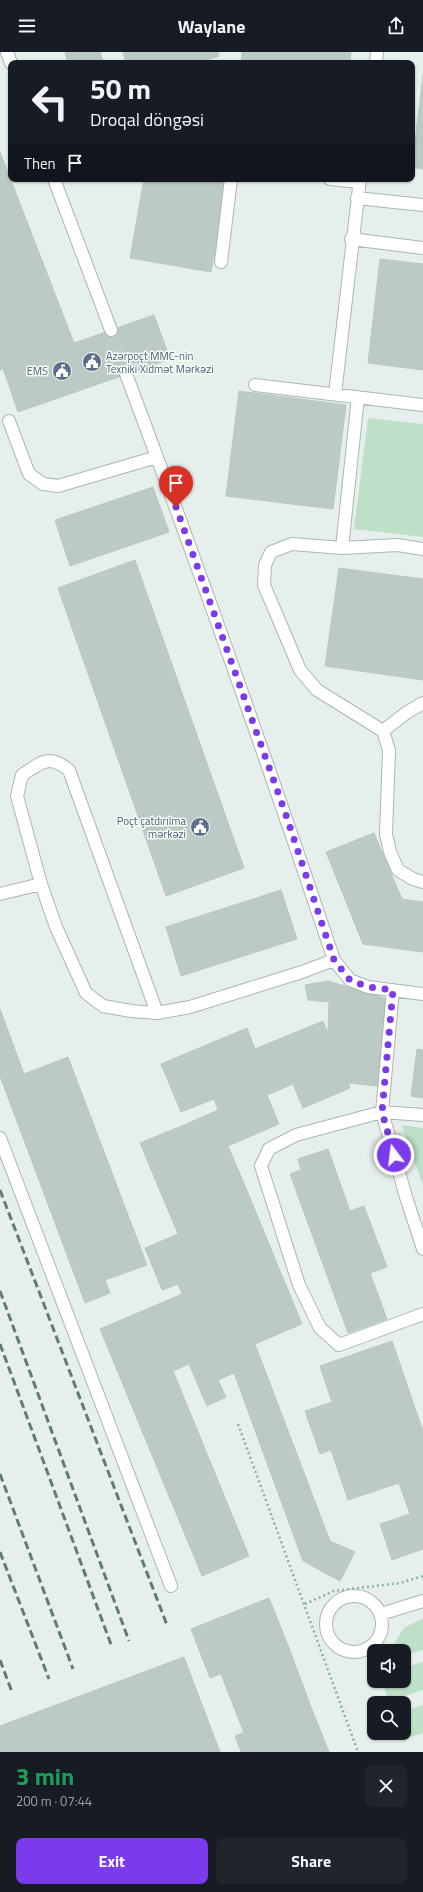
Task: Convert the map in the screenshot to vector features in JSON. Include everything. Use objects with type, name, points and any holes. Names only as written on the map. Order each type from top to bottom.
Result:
[{"type":"lane","points":[[55,182],[110,330]]},
{"type":"lane","points":[[221,262],[231,182]]},
{"type":"lane","points":[[335,394],[360,182]]},
{"type":"lane","points":[[357,198],[423,205]]},
{"type":"lane","points":[[352,240],[423,248]]},
{"type":"lane","points":[[126,374],[285,812],[334,960],[350,980],[368,987],[423,994]]},
{"type":"lane","points":[[255,385],[358,396],[423,405]]},
{"type":"lane","points":[[342,548],[358,396]]},
{"type":"lane","points":[[9,421],[29,474],[43,484],[58,486],[157,457]]},
{"type":"lane","points":[[423,549],[398,545],[342,548],[292,544],[271,552],[265,565],[264,586],[300,670],[317,690],[384,731],[389,750],[386,834],[390,852],[398,870],[412,879],[423,882]]},
{"type":"lane","points":[[384,731],[406,713],[423,703]]},
{"type":"lane","points":[[157,1013],[69,770],[58,762],[43,761],[22,775],[17,796],[56,927],[86,994],[103,1006],[131,1011],[157,1013],[190,1007],[302,972],[334,960]]},
{"type":"lane","points":[[0,894],[42,884]]},
{"type":"lane","points":[[393,990],[382,1112],[406,1197],[423,1248]]},
{"type":"lane","points":[[423,1115],[382,1112],[296,1135],[269,1149],[261,1166],[299,1285],[320,1328],[339,1345],[423,1314]]},
{"type":"lane","points":[[0,1138],[171,1586]]},
{"type":"lane","points":[[352,1595],[361,1596],[369,1600],[376,1606],[381,1614],[381,1632],[377,1641],[362,1651],[352,1652],[343,1650],[330,1638],[326,1629],[329,1610],[342,1598],[352,1595]]},
{"type":"lane","points":[[381,1614],[423,1601]]},
{"type":"path","points":[[238,1424],[358,1752]]},
{"type":"path","points":[[305,1604],[334,1591],[400,1583],[423,1576]]},
{"type":"green space","points":[[368,418],[423,424],[423,537],[354,529]]},
{"type":"green space","points":[[402,1125],[423,1128],[423,1186]]},
{"type":"green space","points":[[423,1618],[423,1650],[411,1654],[411,1644],[394,1644],[404,1628]]},
{"type":"green space","points":[[423,1662],[423,1690],[404,1696],[387,1696],[384,1688],[411,1688],[411,1666]]},
{"type":"green space","points":[[423,1705],[423,1733],[411,1737],[411,1709]]},
{"type":"building","points":[[65,52],[100,52],[103,60],[67,60]]},
{"type":"building","points":[[123,52],[218,52],[219,56],[206,60],[125,60]]},
{"type":"building","points":[[242,52],[351,52],[350,60],[241,60]]},
{"type":"building","points":[[423,75],[423,169],[415,168],[415,142]]},
{"type":"building","points":[[0,152],[8,173],[8,182],[12,182],[74,343],[0,370]]},
{"type":"building","points":[[143,182],[227,182],[211,272],[130,258]]},
{"type":"building","points":[[380,259],[423,264],[423,370],[368,363]]},
{"type":"building","points":[[154,315],[170,359],[18,412],[3,368]]},
{"type":"building","points":[[239,391],[346,405],[333,509],[226,496]]},
{"type":"building","points":[[153,487],[169,532],[70,566],[55,520]]},
{"type":"building","points":[[135,560],[244,868],[166,896],[58,588]]},
{"type":"building","points":[[339,568],[423,579],[423,680],[325,666]]},
{"type":"building","points":[[374,833],[402,899],[423,902],[423,952],[363,944],[326,852]]},
{"type":"building","points":[[281,890],[297,939],[181,976],[166,927]]},
{"type":"building","points":[[328,981],[388,999],[378,1086],[348,1083],[328,1034],[329,1002],[308,1000],[305,985]]},
{"type":"building","points":[[0,1009],[24,1074],[68,1057],[147,1265],[105,1280],[110,1293],[85,1303],[0,1076]]},
{"type":"building","points":[[323,1021],[350,1088],[303,1108],[293,1084],[267,1095],[279,1124],[228,1146],[243,1181],[212,1194],[184,1125],[218,1110],[214,1099],[181,1112],[161,1064],[247,1028],[255,1049]]},
{"type":"building","points":[[417,1049],[423,1050],[423,1098],[411,1096]]},
{"type":"building","points":[[184,1125],[212,1194],[243,1181],[302,1324],[255,1344],[330,1541],[355,1552],[340,1581],[303,1561],[234,1373],[218,1380],[226,1397],[207,1406],[189,1364],[173,1371],[249,1556],[202,1576],[100,1329],[182,1294],[178,1284],[162,1290],[145,1248],[178,1234],[140,1143]]},
{"type":"building","points":[[328,1149],[350,1211],[364,1206],[387,1267],[370,1273],[387,1319],[348,1333],[290,1174],[301,1170],[298,1159]]},
{"type":"building","points":[[392,1341],[423,1431],[423,1549],[392,1560],[380,1524],[410,1514],[399,1483],[348,1500],[331,1450],[320,1454],[305,1411],[332,1402],[320,1366]]},
{"type":"building","points":[[269,1598],[289,1648],[210,1678],[191,1629]]},
{"type":"building","points":[[289,1648],[311,1707],[244,1733],[221,1674]]},
{"type":"building","points":[[184,1657],[220,1752],[0,1752],[0,1726]]},
{"type":"building","points":[[311,1707],[329,1752],[241,1752],[235,1736]]},
{"type":"tunnel","points":[[111,330],[126,374]]},
{"type":"railway","points":[[0,1190],[167,1625]]},
{"type":"railway","points":[[0,1291],[129,1641]]},
{"type":"railway","points":[[0,1344],[112,1647]]},
{"type":"railway","points":[[0,1474],[73,1669]]},
{"type":"railway","points":[[0,1552],[49,1679]]},
{"type":"railway","points":[[0,1660],[12,1692]]},
{"type":"place","name":"Azərpoçt MMC-nin Texniki Xidmət Mərkəzi","points":[[92,362]]},
{"type":"place","name":"EMS","points":[[62,371]]},
{"type":"place","name":"Poçt çatdırılma mərkəzi","points":[[200,827]]},
{"type":"route","points":[[176,507],[285,812],[334,960],[350,980],[368,987],[393,990],[382,1112],[394,1155]]}]
